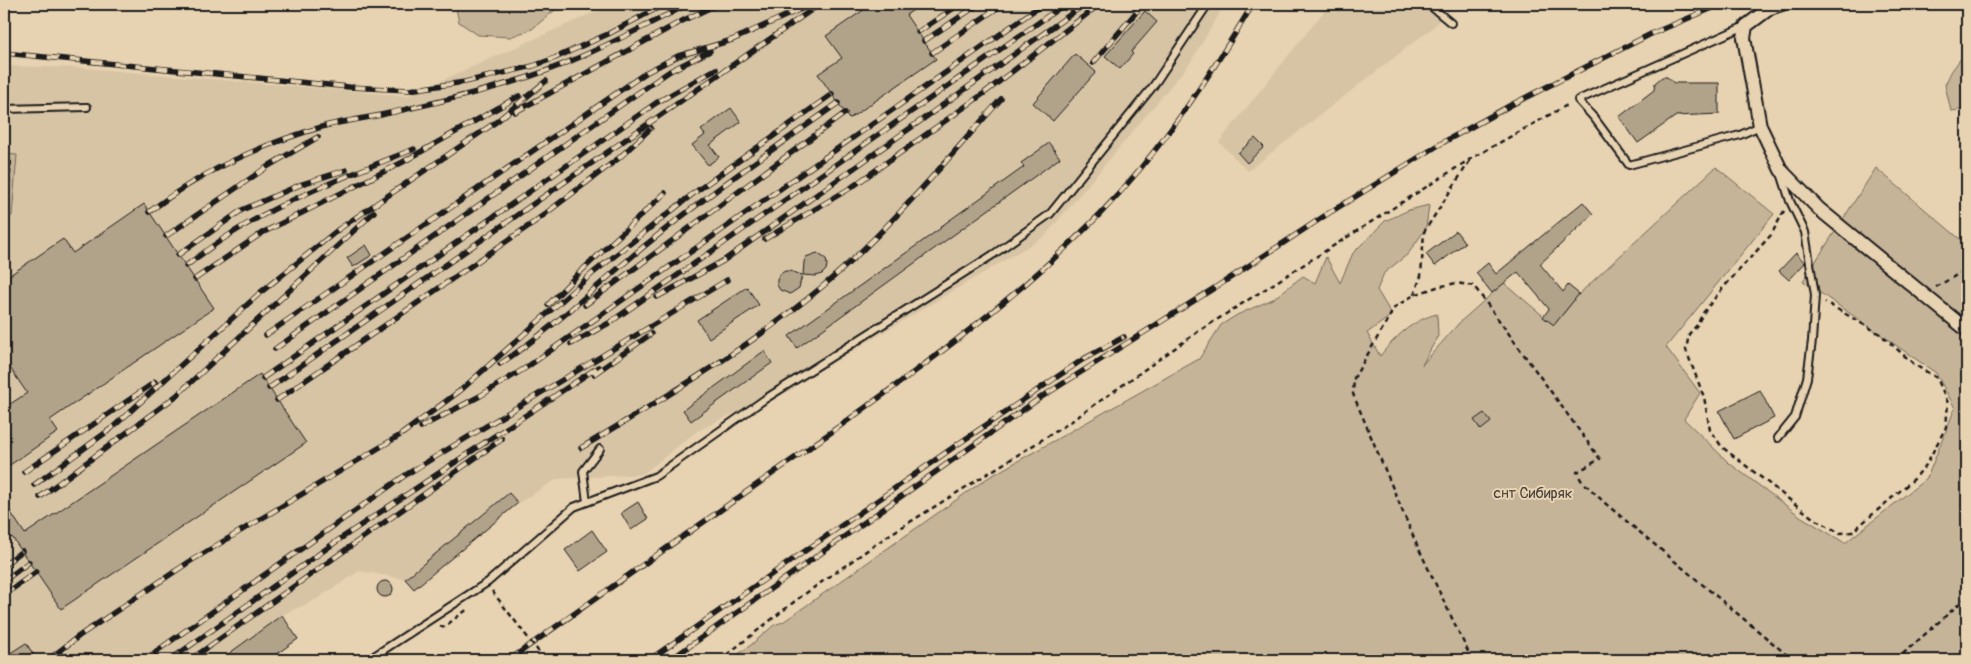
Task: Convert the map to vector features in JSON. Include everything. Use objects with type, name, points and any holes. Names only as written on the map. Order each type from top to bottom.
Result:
[{"type":"street","points":[[1782,4],[1770,8],[1746,26],[1744,38],[1760,126],[1781,170],[1819,209],[1967,330]]},
{"type":"lane","points":[[368,660],[488,582],[574,507],[656,476],[765,399],[994,254],[1050,214],[1154,85],[1208,4]]},
{"type":"lane","points":[[1428,4],[1451,23]]},
{"type":"lane","points":[[1746,26],[1578,100],[1595,119],[1629,165],[1740,135],[1760,126]]},
{"type":"lane","points":[[4,109],[87,107]]},
{"type":"lane","points":[[1778,438],[1795,417],[1807,378],[1812,342],[1815,295],[1805,232],[1790,201],[1781,170]]},
{"type":"lane","points":[[587,502],[583,472],[600,449]]},
{"type":"path","points":[[720,660],[799,598],[889,535],[1069,424],[1199,331],[1472,158],[1578,100]]},
{"type":"path","points":[[4,158],[11,159],[7,212],[4,211]]},
{"type":"path","points":[[1414,294],[1422,276],[1424,232],[1472,158]]},
{"type":"path","points":[[1923,294],[1967,269]]},
{"type":"path","points":[[1472,660],[1416,543],[1353,394],[1354,378],[1395,307],[1414,294],[1457,283],[1474,286],[1600,459],[1576,472],[1581,480],[1606,504],[1793,660]]},
{"type":"path","points":[[492,591],[544,660]]},
{"type":"path","points":[[1896,660],[1967,597]]},
{"type":"shaded area","points":[[613,4],[1225,4],[1190,63],[1045,236],[809,377],[697,431],[643,474],[557,479],[518,503],[509,493],[405,579],[359,571],[317,599],[282,615],[220,660],[4,660],[4,66],[84,68],[407,96]]},
{"type":"shaded area","points":[[1330,4],[1455,4],[1432,28],[1248,171],[1219,142]]},
{"type":"green space","points":[[455,4],[593,4],[555,10],[532,29],[510,37],[478,35],[459,22]]},
{"type":"green space","points":[[1967,50],[1967,109],[1951,111],[1945,85],[1951,72]]},
{"type":"green space","points":[[4,154],[17,155],[12,216],[4,218]]},
{"type":"green space","name":"снт Сибиряк","points":[[1716,167],[1774,214],[1666,347],[1700,393],[1684,419],[1729,463],[1800,516],[1845,543],[1927,478],[1955,408],[1936,373],[1803,281],[1876,168],[1967,245],[1967,660],[730,660],[774,625],[783,622],[986,479],[1199,359],[1221,325],[1237,315],[1273,299],[1303,276],[1315,283],[1326,257],[1340,283],[1353,253],[1385,221],[1409,210],[1429,205],[1426,228],[1408,254],[1384,273],[1377,290],[1392,315],[1367,333],[1380,356],[1406,330],[1420,320],[1437,314],[1438,336],[1422,365],[1460,322],[1504,283],[1554,325],[1579,294]]},
{"type":"building","points":[[872,4],[922,4],[906,15],[936,59],[849,119],[818,74],[842,58],[826,36]]},
{"type":"building","points":[[1145,11],[1157,22],[1131,52],[1133,54],[1120,69],[1105,56]]},
{"type":"building","points":[[1075,54],[1096,72],[1053,121],[1033,103]]},
{"type":"building","points":[[1662,77],[1667,77],[1674,83],[1719,83],[1719,114],[1676,116],[1638,143],[1619,117],[1654,90],[1655,83]]},
{"type":"building","points":[[731,108],[741,122],[710,145],[719,157],[708,165],[692,145],[705,135],[701,130]]},
{"type":"building","points":[[1255,138],[1264,147],[1247,163],[1238,153]]},
{"type":"building","points":[[1049,143],[1060,158],[797,348],[789,336],[1024,167],[1021,163]]},
{"type":"building","points":[[1583,202],[1593,214],[1540,264],[1563,292],[1568,285],[1579,294],[1554,325],[1543,317],[1549,309],[1518,272],[1492,293],[1476,273],[1488,263],[1496,274]]},
{"type":"building","points":[[144,204],[214,308],[50,420],[58,432],[4,469],[4,408],[27,393],[4,359],[4,279],[63,239],[73,253]]},
{"type":"building","points":[[1456,231],[1465,243],[1435,266],[1426,254]]},
{"type":"building","points":[[366,245],[372,255],[353,267],[347,258]]},
{"type":"building","points":[[817,253],[826,259],[826,270],[816,276],[803,275],[806,257]]},
{"type":"building","points":[[1796,253],[1805,263],[1789,280],[1779,271]]},
{"type":"building","points":[[785,271],[802,275],[799,288],[790,294],[780,290],[777,285],[780,274]]},
{"type":"building","points":[[747,287],[759,305],[709,338],[697,320]]},
{"type":"building","points":[[764,351],[772,363],[691,421],[683,410]]},
{"type":"building","points":[[260,374],[306,443],[61,609],[12,537],[4,542],[4,502],[25,534]]},
{"type":"building","points":[[1760,390],[1774,418],[1734,439],[1719,411]]},
{"type":"building","points":[[1484,413],[1491,422],[1481,430],[1474,420]]},
{"type":"building","points":[[509,493],[518,503],[414,589],[405,579]]},
{"type":"building","points":[[638,502],[648,519],[631,530],[621,513]]},
{"type":"building","points":[[592,530],[607,552],[580,571],[565,550]]},
{"type":"building","points":[[385,581],[393,589],[385,597],[377,589]]},
{"type":"building","points":[[282,615],[298,639],[268,660],[220,660]]},
{"type":"building","points":[[26,643],[37,660],[4,660],[4,657]]},
{"type":"railway","points":[[4,53],[349,87],[409,90],[465,82],[533,66],[608,34],[665,4]]},
{"type":"railway","points":[[149,212],[169,197],[211,172],[233,160],[278,141],[325,126],[445,100],[533,76],[601,48],[689,4]]},
{"type":"railway","points":[[515,112],[684,20],[718,4]]},
{"type":"railway","points":[[266,335],[647,72],[678,56],[732,40],[812,4]]},
{"type":"railway","points":[[269,388],[820,4]]},
{"type":"railway","points":[[918,32],[960,4]]},
{"type":"railway","points":[[924,41],[979,4]]},
{"type":"railway","points":[[932,53],[1003,4]]},
{"type":"railway","points":[[421,427],[480,396],[527,367],[1043,4]]},
{"type":"railway","points":[[571,344],[609,323],[1065,4]]},
{"type":"railway","points":[[657,297],[723,261],[1085,4]]},
{"type":"railway","points":[[765,239],[852,187],[983,94],[1100,4]]},
{"type":"railway","points":[[1093,63],[1143,4]]},
{"type":"railway","points":[[509,660],[885,394],[996,309],[1031,279],[1099,215],[1163,140],[1219,60],[1253,4]]},
{"type":"railway","points":[[670,660],[1040,398],[1329,213],[1442,143],[1511,105],[1651,34],[1722,4]]},
{"type":"railway","points":[[275,349],[670,71],[710,51]]},
{"type":"railway","points":[[263,378],[656,103],[716,69]]},
{"type":"railway","points":[[34,485],[112,428],[261,292],[339,229],[496,122],[546,81]]},
{"type":"railway","points":[[48,660],[79,636],[189,562],[402,434],[461,390],[593,273],[694,193],[832,94]]},
{"type":"railway","points":[[195,279],[262,233],[403,162],[519,96]]},
{"type":"railway","points":[[581,448],[675,391],[736,351],[795,309],[823,286],[893,219],[1001,99]]},
{"type":"railway","points":[[500,364],[557,321],[670,225],[838,103]]},
{"type":"railway","points":[[585,305],[845,113]]},
{"type":"railway","points":[[277,400],[533,223],[619,158],[651,128]]},
{"type":"railway","points":[[166,236],[270,165],[318,137]]},
{"type":"railway","points":[[186,266],[226,237],[270,211],[318,188],[414,149]]},
{"type":"railway","points":[[178,255],[242,210],[302,184],[346,170]]},
{"type":"railway","points":[[548,305],[579,273],[665,193]]},
{"type":"railway","points":[[40,497],[176,396],[374,212]]},
{"type":"railway","points":[[144,660],[407,474],[727,280]]},
{"type":"railway","points":[[594,374],[651,334]]},
{"type":"railway","points":[[649,660],[961,442],[1082,360],[1124,337]]},
{"type":"railway","points":[[170,660],[340,539],[598,367]]},
{"type":"railway","points":[[24,472],[155,382]]},
{"type":"railway","points":[[190,660],[502,439]]},
{"type":"railway","points":[[4,565],[22,551]]},
{"type":"railway","points":[[4,581],[29,562]]},
{"type":"railway","points":[[4,595],[36,572]]}]
